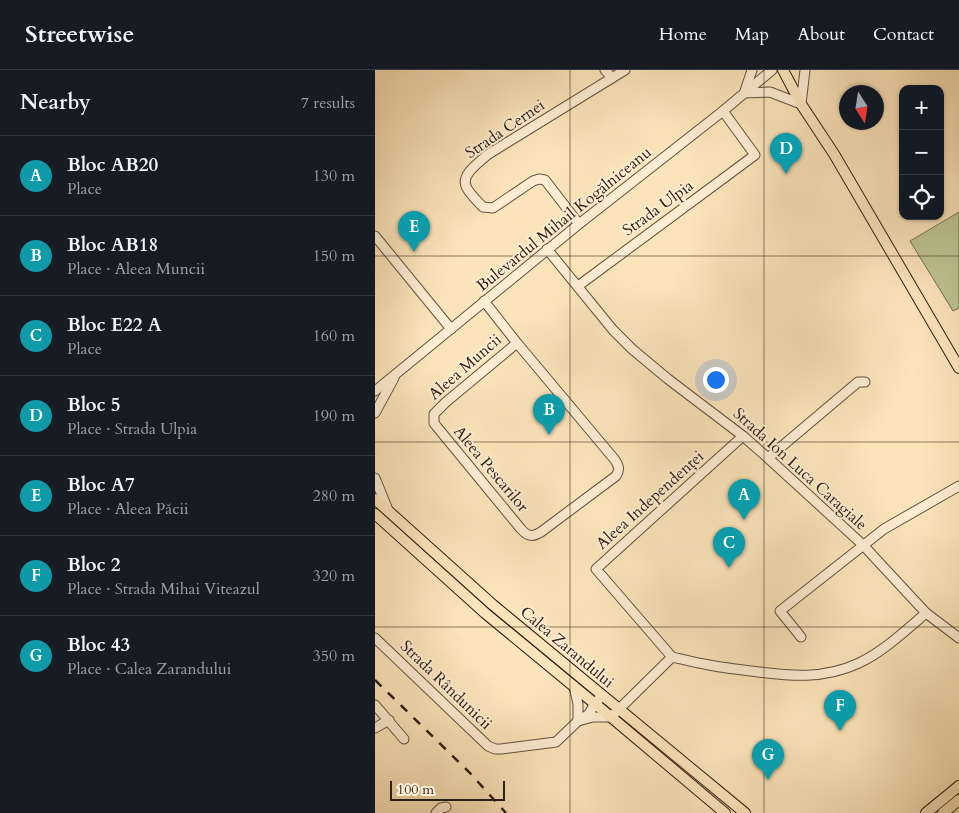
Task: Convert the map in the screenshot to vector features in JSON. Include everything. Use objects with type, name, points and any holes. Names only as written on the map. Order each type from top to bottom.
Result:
[{"type":"main road","points":[[783,70],[801,104],[834,154],[959,368]]},
{"type":"main road","name":"Calea Zarandului","points":[[375,499],[598,699],[611,717],[725,813]]},
{"type":"main road","name":"Calea Zarandului","points":[[375,514],[485,612],[574,686],[619,709],[745,813]]},
{"type":"main road","points":[[926,813],[959,786]]},
{"type":"main road","points":[[943,813],[959,800]]},
{"type":"street","points":[[605,70],[612,78]]},
{"type":"street","name":"Strada Cernei","points":[[579,224],[545,180],[533,180],[493,208],[487,208],[483,207],[466,187],[465,179],[469,171],[487,155],[625,70]]},
{"type":"street","points":[[752,70],[745,93],[770,92],[801,104],[805,70]]},
{"type":"street","name":"Bulevardul Mihail Kogălniceanu","points":[[375,392],[547,249],[723,111],[772,70]]},
{"type":"street","name":"Strada Ulpia","points":[[578,286],[755,155],[723,111]]},
{"type":"street","points":[[375,236],[451,328]]},
{"type":"street","name":"Strada Ion Luca Caragiale","points":[[547,249],[613,330],[633,349],[768,458],[863,545],[926,613],[959,638]]},
{"type":"street","name":"Aleea Muncii","points":[[484,301],[615,460],[619,468],[616,476],[534,536]]},
{"type":"street","name":"Aleea Muncii","points":[[434,414],[517,343]]},
{"type":"street","points":[[375,413],[396,373]]},
{"type":"street","points":[[768,458],[859,382],[865,382]]},
{"type":"street","name":"Aleea Pescarilor","points":[[434,414],[434,423],[437,427],[525,534],[534,536]]},
{"type":"street","name":"Aleea Independenței","points":[[672,657],[596,569],[743,436]]},
{"type":"street","points":[[375,478],[389,513]]},
{"type":"street","points":[[863,545],[891,525],[959,486]]},
{"type":"street","name":"Strada Ion Luca Caragiale","points":[[801,637],[780,612],[863,545]]},
{"type":"street","points":[[578,721],[593,717],[611,717],[672,657],[709,666],[778,675],[815,676],[834,672],[860,662],[880,650],[926,613]]},
{"type":"street","name":"Strada Rândunicii","points":[[375,638],[493,749],[498,750],[556,742],[578,721]]},
{"type":"street","points":[[574,686],[578,704],[578,721]]},
{"type":"street","points":[[578,721],[584,709],[598,699]]},
{"type":"street","points":[[375,704],[405,739]]},
{"type":"street","points":[[375,728],[389,720]]},
{"type":"street","points":[[436,813],[441,808],[446,807]]},
{"type":"green space","points":[[959,212],[959,308],[953,311],[910,241]]},
{"type":"railway","points":[[375,680],[470,773],[506,813]]},
{"type":"place","name":"Bloc 5","points":[[786,174]]},
{"type":"place","name":"Bloc A7","points":[[414,252]]},
{"type":"place","name":"Bloc AB18","points":[[549,435]]},
{"type":"place","name":"Bloc AB20","points":[[744,520]]},
{"type":"place","name":"Bloc E22 A","points":[[729,568]]},
{"type":"place","name":"Bloc 2","points":[[840,731]]},
{"type":"place","name":"Bloc 43","points":[[768,780]]}]
